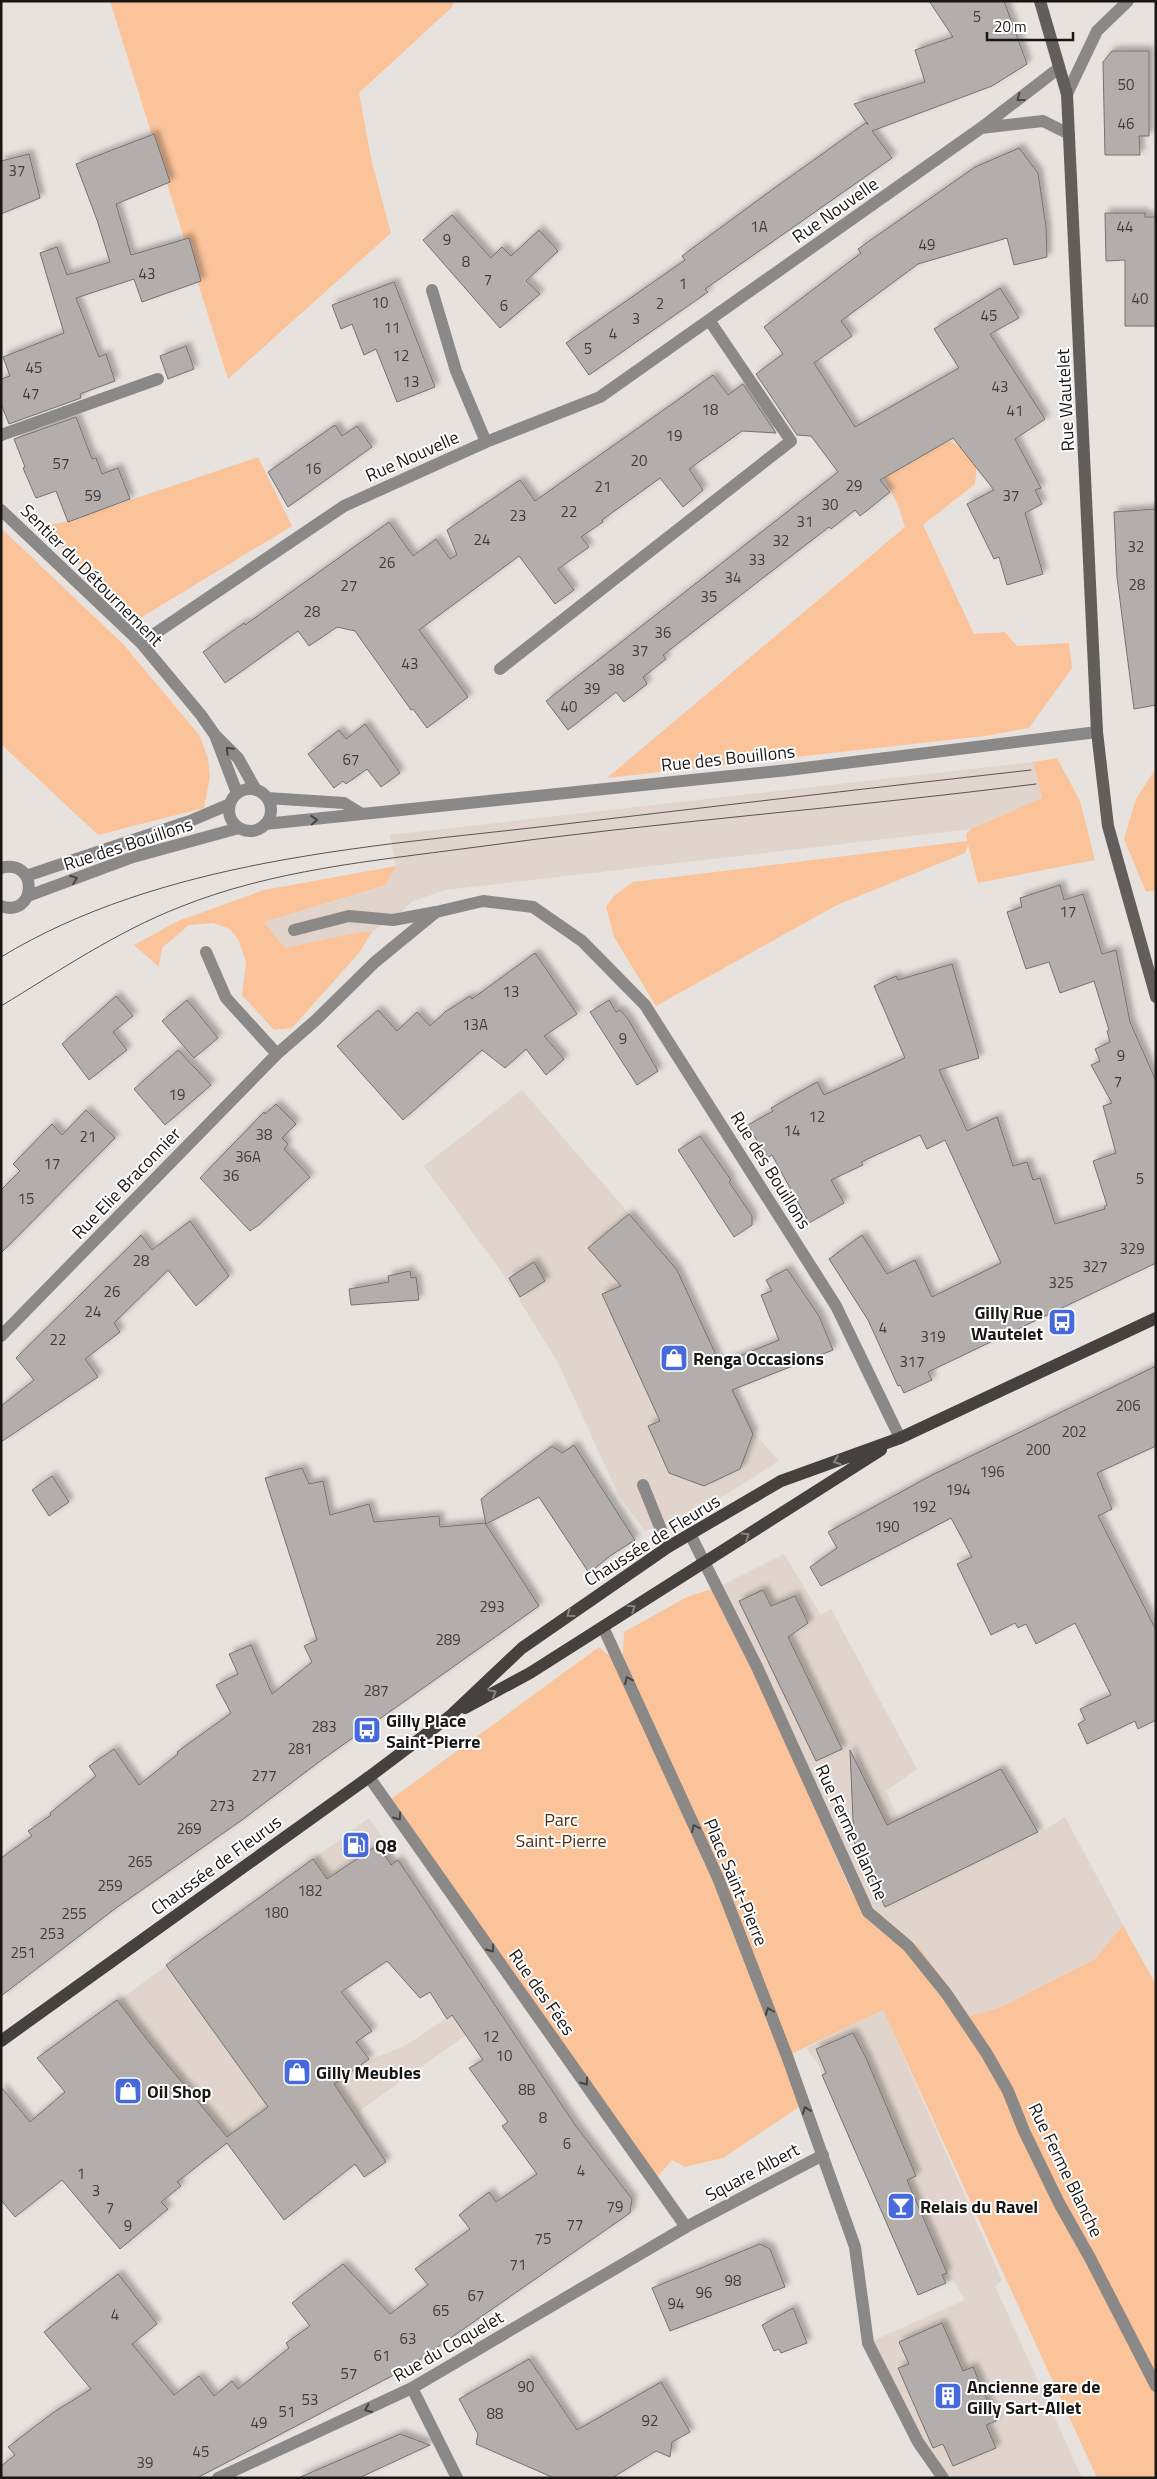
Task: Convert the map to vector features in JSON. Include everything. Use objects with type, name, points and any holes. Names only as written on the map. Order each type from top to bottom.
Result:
[{"type":"main road","name":"Chaussée de Fleurus","points":[[1,2041],[369,1777],[450,1716],[522,1648],[668,1547],[781,1481],[900,1438],[1156,1318]]},
{"type":"main road","name":"Chaussée de Fleurus","points":[[450,1716],[530,1674],[900,1438]]},
{"type":"street","name":"Rue Wautelet","points":[[1040,1],[1067,94],[1097,732],[1108,826],[1156,997]]},
{"type":"street","points":[[1067,94],[1097,31],[1128,1]]},
{"type":"street","name":"Rue Nouvelle","points":[[141,644],[344,506],[486,442],[600,397],[981,128],[1059,68]]},
{"type":"street","points":[[981,128],[1043,122],[1069,134]]},
{"type":"street","points":[[432,290],[456,371],[486,442]]},
{"type":"street","points":[[500,669],[791,441],[709,320]]},
{"type":"street","points":[[1,435],[158,379]]},
{"type":"street","name":"Sentier du Détournement","points":[[1,510],[141,644],[201,715],[215,735],[238,758],[262,794]]},
{"type":"street","name":"Rue des Bouillons","points":[[265,824],[788,770],[1097,732]]},
{"type":"street","name":"Sentier du Détournement","points":[[215,735],[237,793]]},
{"type":"street","points":[[262,794],[271,811],[265,824],[253,830],[239,828],[230,817],[230,804],[237,793],[243,790],[262,794],[344,803],[362,814]]},
{"type":"street","name":"Rue des Bouillons","points":[[26,876],[190,821],[230,804]]},
{"type":"street","name":"Rue des Bouillons","points":[[2,907],[12,908],[19,906],[28,896],[133,857],[239,828]]},
{"type":"street","points":[[5,866],[26,876],[30,889],[28,896]]},
{"type":"street","name":"Rue Elie Braconnier","points":[[1,1336],[277,1054],[316,1020],[375,962],[436,912],[483,901],[533,907]]},
{"type":"street","name":"Rue des Bouillons","points":[[533,907],[582,941],[645,1005],[836,1306],[900,1438]]},
{"type":"street","points":[[294,930],[349,916],[393,920],[436,912]]},
{"type":"street","points":[[206,952],[226,998],[277,1054]]},
{"type":"street","points":[[643,1485],[668,1547]]},
{"type":"street","name":"Rue Ferme Blanche","points":[[690,1534],[757,1667],[868,1912],[908,1946],[946,1993],[991,2062],[1008,2091],[1022,2126],[1059,2203],[1090,2258],[1156,2386]]},
{"type":"street","name":"Place Saint-Pierre","points":[[603,1627],[718,1878],[823,2155]]},
{"type":"street","name":"Rue des Fées","points":[[369,1777],[686,2227]]},
{"type":"street","name":"Square Albert","points":[[686,2227],[823,2155],[856,2247],[868,2343],[918,2442],[943,2478]]},
{"type":"street","name":"Rue du Coquelet","points":[[218,2478],[412,2388],[686,2227]]},
{"type":"street","points":[[412,2388],[457,2478]]},
{"type":"shaded area","points":[[1033,762],[1042,798],[971,829],[445,890],[411,902],[402,911],[372,932],[359,932],[285,948],[264,922],[386,885],[396,866],[390,835]]},
{"type":"shaded area","points":[[522,1090],[676,1268],[754,1433],[779,1461],[698,1512],[645,1531],[619,1496],[557,1361],[503,1274],[424,1166]]},
{"type":"shaded area","points":[[784,1554],[821,1615],[831,1609],[917,1769],[886,1791],[900,1822],[999,1781],[1025,1842],[1065,1817],[1123,1925],[1095,1959],[999,2008],[970,2016],[919,1947],[876,1910],[857,1888],[718,1587]]},
{"type":"shaded area","points":[[369,1818],[408,1875],[340,1898],[313,1859]]},
{"type":"shaded area","points":[[248,1906],[278,1946],[309,1981],[367,2061],[405,2046],[485,1992],[466,2035],[359,2111],[383,2164],[367,2178],[352,2163],[285,2220],[220,2133],[104,2133],[39,2059]]},
{"type":"shaded area","points":[[883,2010],[1002,2280],[995,2286],[1082,2478],[938,2478],[868,2343],[965,2300],[953,2280],[916,2290],[818,2064],[806,2048]]},
{"type":"green space","points":[[110,1],[455,1],[451,8],[359,93],[372,163],[391,233],[228,379]]},
{"type":"green space","points":[[950,441],[967,452],[977,466],[975,484],[923,525],[974,634],[1005,632],[1017,646],[1069,643],[1072,668],[1029,728],[985,736],[607,778],[905,527],[898,505],[881,472]]},
{"type":"green space","points":[[258,457],[292,526],[137,620],[41,527],[68,521]]},
{"type":"green space","points":[[1,528],[124,645],[200,736],[208,759],[210,777],[204,808],[98,835],[1,744]]},
{"type":"green space","points":[[1057,758],[1080,801],[1095,860],[978,883],[968,845],[965,853],[837,905],[656,1006],[614,937],[606,907],[614,896],[633,882],[967,841],[966,834],[971,829],[1042,798],[1033,762]]},
{"type":"green space","points":[[1156,768],[1156,890],[1146,892],[1124,839],[1136,799]]},
{"type":"green space","points":[[396,866],[386,885],[264,922],[285,948],[359,932],[372,932],[359,953],[292,1028],[274,1030],[242,995],[246,962],[239,941],[230,929],[213,923],[189,925],[162,948],[159,967],[134,945],[178,921],[264,890]]},
{"type":"green space","name":"Parc Saint-Pierre","points":[[718,1587],[849,1887],[873,1926],[863,1900],[919,1947],[970,2016],[999,2008],[1095,1959],[1123,1925],[1156,1985],[1156,2478],[1097,2478],[883,2010],[787,2056],[799,2107],[723,2158],[685,2167],[672,2160],[654,2181],[390,1800],[599,1647],[622,1667],[624,1632],[687,1597]]},
{"type":"building","points":[[929,1],[1004,1],[1027,64],[992,86],[872,131],[892,158],[705,289],[708,292],[589,375],[566,343],[685,260],[682,256],[866,122],[854,104],[925,82],[915,50],[953,37]]},
{"type":"building","points":[[1112,51],[1149,51],[1149,136],[1139,136],[1140,155],[1105,155],[1103,62]]},
{"type":"building","points":[[154,134],[170,182],[116,204],[131,255],[189,238],[201,281],[142,302],[134,279],[76,298],[99,357],[106,354],[115,381],[80,394],[81,398],[9,424],[1,404],[1,379],[10,376],[3,357],[64,333],[40,253],[57,247],[67,275],[110,262],[76,164]]},
{"type":"building","points":[[1019,148],[1038,173],[1046,227],[1047,257],[1014,265],[1007,238],[918,264],[841,321],[852,336],[814,363],[855,427],[959,368],[934,329],[1000,288],[1019,318],[990,334],[1045,419],[1015,439],[1041,488],[1035,490],[1042,504],[1025,513],[1043,574],[1007,585],[999,557],[994,559],[967,504],[994,490],[953,438],[880,480],[890,492],[860,516],[855,510],[831,529],[829,527],[663,655],[666,659],[643,677],[647,684],[624,702],[616,692],[568,730],[546,701],[838,472],[811,436],[797,435],[756,374],[783,354],[764,327],[861,253],[858,249],[975,167]]},
{"type":"building","points":[[29,154],[40,198],[1,214],[1,161]]},
{"type":"building","points":[[1105,213],[1145,213],[1145,217],[1156,217],[1156,326],[1125,326],[1125,260],[1106,261]]},
{"type":"building","points":[[452,215],[491,258],[502,247],[511,256],[539,230],[558,251],[526,281],[540,294],[500,328],[423,240]]},
{"type":"building","points":[[394,282],[435,387],[397,402],[376,349],[364,355],[352,324],[341,329],[332,305]]},
{"type":"building","points":[[186,346],[194,369],[168,379],[160,356]]},
{"type":"building","points":[[713,375],[728,395],[743,384],[776,433],[742,431],[689,469],[703,490],[683,507],[660,478],[602,520],[603,522],[581,537],[589,547],[558,569],[574,590],[555,604],[519,556],[419,630],[468,697],[427,728],[413,709],[411,710],[355,631],[337,627],[309,646],[298,631],[225,683],[203,652],[244,623],[245,625],[389,522],[413,556],[436,539],[450,559],[457,555],[447,530],[520,480],[535,501]]},
{"type":"building","points":[[76,417],[92,459],[96,458],[102,474],[118,468],[130,499],[68,522],[56,491],[36,498],[23,468],[25,467],[14,439]]},
{"type":"building","points":[[335,425],[342,436],[357,426],[372,447],[288,507],[268,472]]},
{"type":"building","points":[[1156,509],[1156,705],[1134,709],[1117,577],[1114,512]]},
{"type":"building","points":[[365,724],[400,773],[381,787],[367,769],[346,784],[343,781],[334,788],[308,754],[339,730],[346,739]]},
{"type":"building","points":[[1060,885],[1064,900],[1083,894],[1102,954],[1116,950],[1130,1022],[1156,1081],[1156,1263],[928,1372],[932,1380],[904,1393],[900,1385],[898,1386],[868,1320],[829,1259],[862,1235],[887,1274],[915,1260],[932,1297],[1001,1263],[945,1140],[927,1149],[920,1135],[861,1162],[863,1165],[831,1180],[844,1203],[809,1223],[772,1155],[767,1158],[748,1125],[773,1111],[771,1108],[817,1082],[824,1095],[905,1058],[874,986],[896,976],[898,980],[952,964],[979,1058],[939,1070],[967,1131],[997,1117],[1013,1166],[1027,1162],[1033,1180],[1040,1178],[1055,1224],[1105,1209],[1104,1207],[1107,1205],[1093,1161],[1116,1153],[1103,1106],[1112,1103],[1091,1065],[1100,1061],[1095,1049],[1110,1042],[1107,1031],[1109,1030],[1094,981],[1060,993],[1049,962],[1026,969],[1007,912],[1022,907],[1020,898]]},
{"type":"building","points":[[535,953],[577,1014],[544,1036],[564,1059],[546,1075],[526,1049],[505,1068],[482,1050],[403,1120],[337,1046],[378,1010],[397,1031],[417,1012],[430,1026],[445,1012],[470,996],[472,999]]},
{"type":"building","points":[[116,996],[133,1016],[113,1032],[127,1050],[89,1080],[62,1044]]},
{"type":"building","points":[[187,1000],[218,1038],[194,1058],[162,1021]]},
{"type":"building","points":[[609,1000],[616,1012],[620,1010],[628,1019],[658,1071],[637,1085],[590,1012]]},
{"type":"building","points":[[178,1050],[211,1085],[165,1125],[134,1089]]},
{"type":"building","points":[[276,1104],[296,1124],[282,1138],[288,1144],[284,1149],[310,1177],[250,1231],[200,1178],[264,1112],[265,1114]]},
{"type":"building","points":[[86,1110],[115,1138],[1,1253],[1,1190],[20,1171],[13,1164],[52,1124],[62,1135]]},
{"type":"building","points":[[700,1136],[731,1180],[729,1182],[752,1216],[752,1225],[734,1237],[678,1150]]},
{"type":"building","name":"Renga Occasions","points":[[629,1214],[677,1270],[720,1364],[779,1340],[761,1295],[772,1291],[766,1280],[787,1269],[819,1316],[833,1350],[732,1390],[753,1434],[740,1469],[704,1486],[669,1473],[648,1426],[660,1421],[602,1294],[621,1286],[588,1248]]},
{"type":"building","points":[[190,1221],[229,1276],[196,1306],[168,1270],[114,1323],[120,1332],[85,1359],[98,1377],[1,1442],[1,1406],[34,1380],[16,1358],[141,1235],[152,1250]]},
{"type":"building","points":[[534,1262],[545,1281],[520,1297],[509,1278]]},
{"type":"building","points":[[410,1271],[411,1278],[416,1277],[419,1300],[351,1305],[349,1289],[389,1282],[388,1276]]},
{"type":"building","points":[[1156,1366],[1156,1446],[1097,1473],[1112,1509],[1098,1516],[1156,1630],[1156,1720],[1138,1729],[1135,1721],[1087,1744],[1078,1724],[1085,1720],[1080,1709],[1111,1695],[1075,1623],[1036,1644],[1026,1624],[1018,1628],[1015,1623],[991,1635],[957,1564],[972,1557],[951,1518],[821,1586],[810,1567],[837,1548],[828,1532],[932,1475]]},
{"type":"building","points":[[574,1445],[635,1540],[610,1556],[589,1573],[539,1497],[486,1524],[481,1499],[552,1446],[562,1453]]},
{"type":"building","points":[[302,1468],[309,1484],[323,1481],[330,1515],[369,1504],[374,1522],[439,1516],[440,1527],[485,1523],[539,1606],[323,1759],[242,1820],[116,1908],[1,1996],[1,1858],[32,1836],[28,1831],[51,1815],[50,1813],[96,1776],[89,1766],[114,1749],[139,1785],[178,1754],[177,1752],[231,1713],[216,1685],[238,1674],[229,1654],[251,1645],[272,1694],[312,1662],[304,1646],[317,1640],[265,1478]]},
{"type":"building","points":[[52,1476],[69,1502],[49,1516],[32,1490]]},
{"type":"building","points":[[763,1590],[771,1606],[795,1596],[808,1623],[788,1637],[842,1749],[816,1761],[739,1601]]},
{"type":"building","points":[[850,1750],[887,1825],[1001,1769],[1038,1832],[885,1907],[854,1842]]},
{"type":"building","points":[[378,1845],[391,1865],[398,1860],[575,2125],[632,2199],[630,2213],[409,2367],[197,2478],[1,2478],[1,2466],[15,2455],[8,2447],[54,2412],[91,2389],[44,2332],[118,2274],[157,2324],[132,2344],[174,2395],[199,2376],[214,2396],[232,2381],[238,2389],[289,2348],[286,2343],[310,2326],[292,2303],[343,2264],[390,2314],[428,2285],[415,2269],[470,2229],[459,2215],[489,2192],[496,2202],[537,2174],[502,2126],[508,2122],[469,2068],[483,2060],[452,2015],[447,2019],[430,1992],[420,1998],[387,1961],[341,1992],[372,2031],[356,2042],[369,2059],[334,2084],[386,2162],[364,2177],[355,2164],[284,2220],[227,2143],[177,2182],[181,2186],[161,2202],[168,2209],[120,2249],[62,2180],[15,2217],[1,2200],[1,2087],[30,2122],[65,2092],[37,2058],[117,2000],[227,2137],[268,2107],[166,1965],[313,1859],[327,1879]]},
{"type":"building","points":[[853,2033],[866,2058],[916,2176],[907,2180],[947,2273],[942,2275],[946,2283],[918,2295],[822,2075],[826,2073],[816,2049]]},
{"type":"building","points":[[760,2244],[770,2249],[785,2287],[670,2331],[652,2288]]},
{"type":"building","points":[[793,2308],[807,2343],[781,2353],[779,2349],[774,2351],[762,2325]]},
{"type":"building","name":"Ancienne gare de Gilly Sart-Allet","points":[[942,2323],[963,2371],[973,2367],[996,2421],[986,2425],[996,2448],[953,2466],[943,2444],[933,2448],[898,2368],[909,2364],[899,2342]]},
{"type":"building","points":[[529,2359],[577,2430],[661,2382],[690,2432],[672,2442],[670,2457],[656,2451],[612,2478],[554,2478],[476,2444],[478,2434],[459,2399]]},
{"type":"building","points":[[400,2434],[430,2445],[359,2478],[298,2478]]},
{"type":"tram line","points":[[1,957],[63,924],[128,899],[196,878],[266,863],[408,842],[1031,770]]},
{"type":"tram line","points":[[1,1006],[88,953],[156,917],[215,894],[250,884],[323,868],[540,839],[1036,784]]},
{"type":"place","name":"Gilly Rue Wautelet","points":[[1062,1322]]},
{"type":"place","name":"Renga Occasions","points":[[674,1358]]},
{"type":"place","name":"Gilly Place Saint-Pierre","points":[[367,1730]]},
{"type":"place","name":"Q8","points":[[356,1845]]},
{"type":"place","name":"Gilly Meubles","points":[[297,2072]]},
{"type":"place","name":"Oil Shop","points":[[128,2091]]},
{"type":"place","name":"Relais du Ravel","points":[[901,2206]]},
{"type":"place","name":"Ancienne gare de Gilly Sart-Allet","points":[[948,2396]]}]
